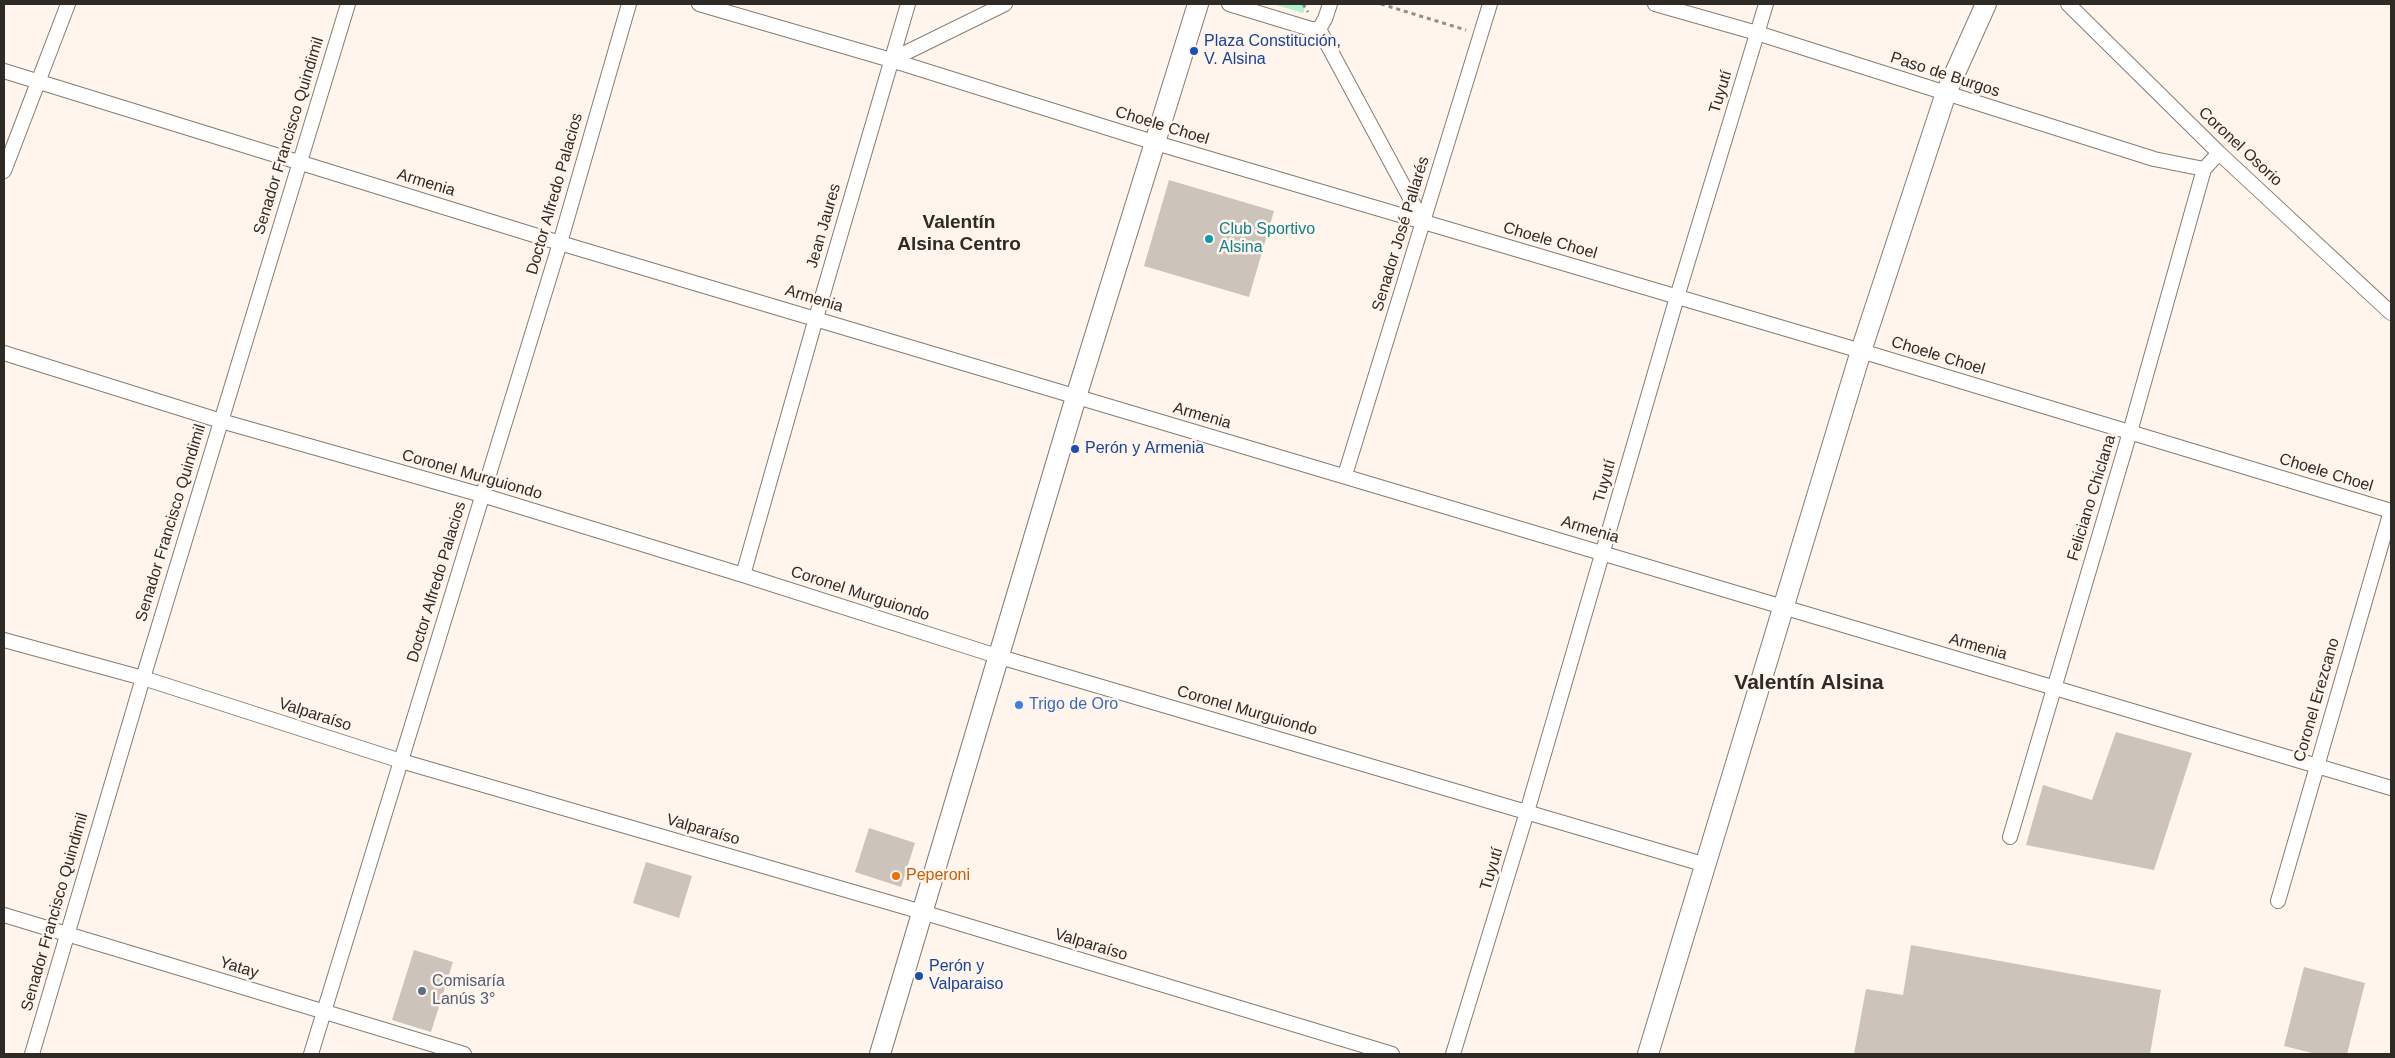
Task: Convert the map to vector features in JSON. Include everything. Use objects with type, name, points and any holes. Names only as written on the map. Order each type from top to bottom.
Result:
[{"type":"main road","points":[[880,1054],[1076,397],[1198,4]]},
{"type":"main road","points":[[1648,1054],[1861,351],[1946,94],[1986,4]]},
{"type":"street","points":[[4,171],[68,4]]},
{"type":"street","name":"Senador Francisco Quindimil","points":[[32,1054],[143,678],[348,4]]},
{"type":"street","name":"Doctor Alfredo Palacios","points":[[311,1054],[560,243],[629,4]]},
{"type":"street","name":"Choele Choel","points":[[699,4],[890,60],[1156,143],[1861,351],[2391,511]]},
{"type":"street","name":"Jean Jaures","points":[[743,575],[890,60],[908,4]]},
{"type":"street","points":[[890,60],[1005,4]]},
{"type":"street","points":[[1229,4],[1311,29],[1318,29]]},
{"type":"street","points":[[1318,29],[1325,18],[1330,4]]},
{"type":"street","name":"Senador José Pallarés","points":[[1345,475],[1490,4]]},
{"type":"street","name":"Paso de Burgos","points":[[1655,4],[1757,33],[2154,158],[2204,169]]},
{"type":"street","name":"Tuyutí","points":[[1453,1054],[1527,812],[1677,297],[1766,4]]},
{"type":"street","name":"Coronel Osorio","points":[[2068,4],[2219,152],[2391,313]]},
{"type":"street","points":[[1318,29],[1423,222]]},
{"type":"street","name":"Armenia","points":[[4,71],[560,243],[1345,475],[2391,788]]},
{"type":"street","points":[[2204,169],[2219,152]]},
{"type":"street","name":"Feliciano Chiclana","points":[[2010,836],[2130,432],[2204,169]]},
{"type":"street","name":"Coronel Murguiondo","points":[[4,353],[221,421],[482,496],[743,575],[1000,657],[1706,865]]},
{"type":"street","name":"Coronel Erezcano","points":[[2278,901],[2391,511]]},
{"type":"street","name":"Valparaíso","points":[[4,640],[143,678],[401,761],[922,912],[1392,1054]]},
{"type":"street","name":"Yatay","points":[[4,915],[464,1054]]},
{"type":"path","points":[[1381,4],[1481,35]]},
{"type":"green space","points":[[1273,4],[1306,4],[1303,13]]},
{"type":"building","name":"Club Sportivo Alsina","points":[[1169,180],[1274,211],[1249,297],[1144,266]]},
{"type":"building","points":[[2116,732],[2192,753],[2154,870],[2026,845],[2043,785],[2092,800]]},
{"type":"building","points":[[869,828],[915,843],[901,887],[855,872]]},
{"type":"building","points":[[646,862],[692,876],[679,918],[633,903]]},
{"type":"building","points":[[1911,945],[2161,990],[2150,1054],[1854,1054],[1866,989],[1903,995]]},
{"type":"building","name":"Comisaría Lanús 3°","points":[[414,950],[453,962],[431,1032],[392,1020]]},
{"type":"building","points":[[2304,967],[2365,983],[2347,1054],[2316,1054],[2284,1046]]},
{"type":"place","name":"Plaza Constitución, V. Alsina","points":[[1194,51]]},
{"type":"place","name":"Club Sportivo Alsina","points":[[1209,239]]},
{"type":"place","name":"Perón y Armenia","points":[[1075,449]]},
{"type":"place","name":"Trigo de Oro","points":[[1019,705]]},
{"type":"place","name":"Peperoni","points":[[896,876]]},
{"type":"place","name":"Perón y Valparaiso","points":[[919,976]]},
{"type":"place","name":"Comisaría Lanús 3°","points":[[422,991]]},
{"type":"district","name":"Valentín Alsina Centro","points":[[959,234]]},
{"type":"district","name":"Valentín Alsina","points":[[1809,683]]}]
